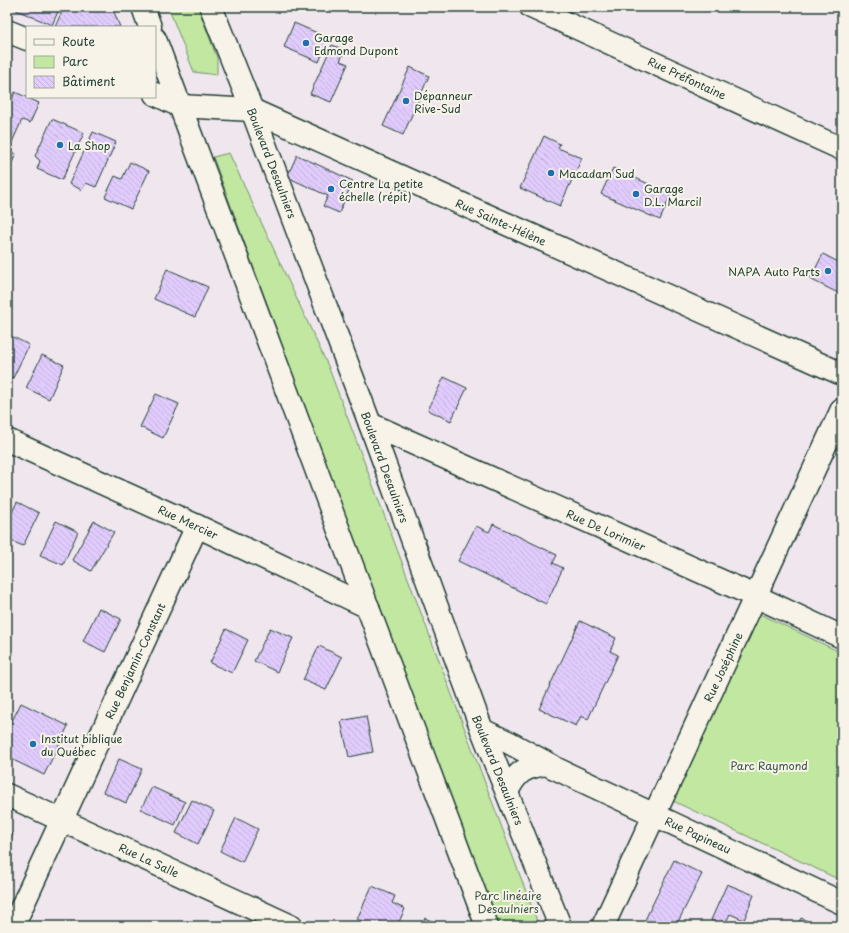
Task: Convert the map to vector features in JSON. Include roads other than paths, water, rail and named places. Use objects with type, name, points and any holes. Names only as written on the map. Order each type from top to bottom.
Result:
[{"type":"street","points":[[143,7],[150,26]]},
{"type":"street","name":"Boulevard Desaulniers","points":[[211,7],[252,110],[370,424],[482,730],[560,926]]},
{"type":"street","name":"Rue Préfontaine","points":[[532,7],[842,149]]},
{"type":"street","points":[[7,31],[26,40]]},
{"type":"street","points":[[156,42],[487,926]]},
{"type":"street","name":"Rue Sainte-Hélène","points":[[156,94],[180,106],[252,110],[842,374]]},
{"type":"street","name":"Rue Joséphine","points":[[603,926],[842,409]]},
{"type":"street","name":"Rue De Lorimier","points":[[370,424],[755,596],[842,637]]},
{"type":"street","name":"Rue Mercier","points":[[7,440],[197,526],[368,607]]},
{"type":"street","name":"Rue Benjamin-Constant","points":[[13,926],[197,526]]},
{"type":"street","name":"Rue Papineau","points":[[482,730],[508,742],[554,768]]},
{"type":"street","name":"Rue Papineau","points":[[507,792],[514,777],[529,767],[546,764],[842,903]]},
{"type":"street","name":"Rue La Salle","points":[[7,795],[291,926]]},
{"type":"place","name":"Garage Edmond Dupont","points":[[306,43]]},
{"type":"place","name":"Dépanneur Rive-Sud","points":[[406,101]]},
{"type":"place","name":"La Shop","points":[[60,145]]},
{"type":"place","name":"Macadam Sud","points":[[551,173]]},
{"type":"place","name":"Centre La petite échelle (répit)","points":[[331,189]]},
{"type":"place","name":"Garage D.L. Marcil","points":[[636,194]]},
{"type":"place","name":"NAPA Auto Parts","points":[[828,271]]},
{"type":"place","name":"Institut biblique du Québec","points":[[33,744]]},
{"type":"park label","name":"Parc Raymond","points":[[769,765]]},
{"type":"park label","name":"Parc linéaire Desaulniers","points":[[508,901]]}]
